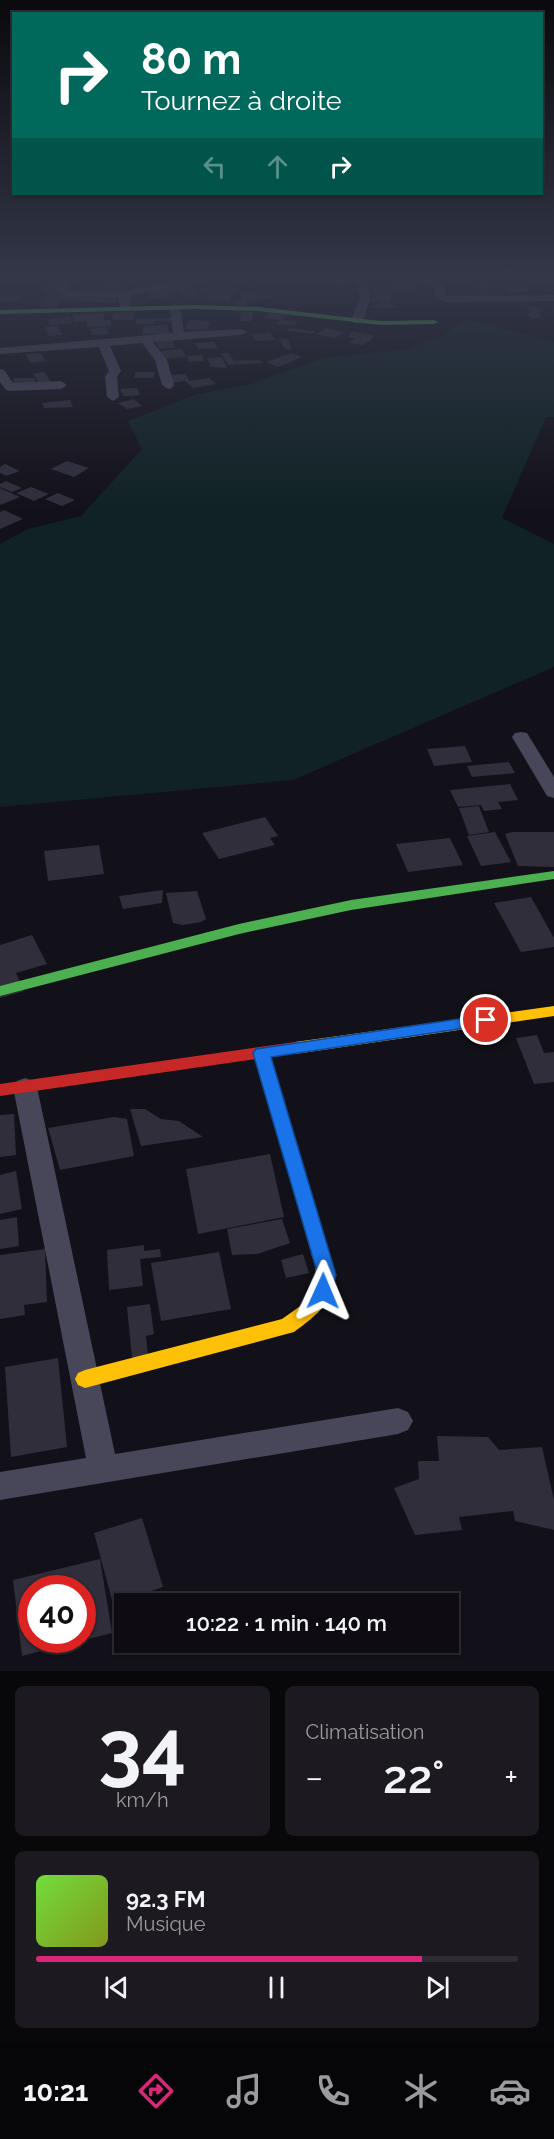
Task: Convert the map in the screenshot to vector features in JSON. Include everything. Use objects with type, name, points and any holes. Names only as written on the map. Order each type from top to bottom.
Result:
[{"type":"street","points":[[109,357],[115,371],[111,377],[112,398]]},
{"type":"street","points":[[159,357],[168,385]]},
{"type":"street","points":[[0,373],[5,389],[61,385]]},
{"type":"street","points":[[521,737],[554,792]]},
{"type":"street","points":[[0,991],[239,929],[351,905],[554,875]]},
{"type":"street","points":[[103,1469],[84,1379],[12,1088],[554,1011]]},
{"type":"street","points":[[84,1379],[286,1326],[313,1309],[323,1291],[327,1275],[261,1053]]},
{"type":"street","points":[[0,1485],[398,1421]]},
{"type":"shaded area","points":[[554,357],[554,417],[546,417],[502,518],[554,544],[554,667],[293,780],[0,807],[0,544],[28,529],[81,516],[142,449],[128,421],[197,394],[248,385],[324,358]]},
{"type":"building","points":[[27,357],[43,357],[46,361],[31,363]]},
{"type":"building","points":[[163,357],[186,357],[164,359]]},
{"type":"building","points":[[187,357],[203,357],[204,361],[189,362]]},
{"type":"building","points":[[222,357],[227,368],[211,367],[207,358]]},
{"type":"building","points":[[223,357],[231,357],[234,361],[259,360],[264,363],[228,365]]},
{"type":"building","points":[[280,357],[302,357],[278,367],[266,362]]},
{"type":"building","points":[[44,372],[52,383],[40,384],[33,374]]},
{"type":"building","points":[[136,372],[155,372],[153,378],[134,378]]},
{"type":"building","points":[[186,374],[189,381],[209,378],[216,384],[193,388],[185,381],[171,383],[168,375]]},
{"type":"building","points":[[14,378],[35,378],[35,385],[13,385]]},
{"type":"building","points":[[137,388],[140,395],[131,396],[123,396],[120,389]]},
{"type":"building","points":[[134,399],[142,406],[127,409],[118,403]]},
{"type":"building","points":[[70,400],[73,407],[44,408],[42,403]]},
{"type":"building","points":[[67,461],[89,468],[74,477],[51,469]]},
{"type":"building","points":[[5,464],[20,471],[6,476],[0,473],[0,467]]},
{"type":"building","points":[[6,481],[22,488],[12,492],[0,487],[0,484]]},
{"type":"building","points":[[31,487],[49,494],[34,501],[16,493]]},
{"type":"building","points":[[0,488],[20,497],[0,505]]},
{"type":"building","points":[[58,493],[75,500],[62,506],[45,499]]},
{"type":"building","points":[[4,510],[23,519],[0,529],[0,512]]},
{"type":"building","points":[[465,746],[472,762],[434,766],[427,749]]},
{"type":"building","points":[[509,762],[515,773],[472,777],[467,766]]},
{"type":"building","points":[[510,784],[518,800],[498,802],[502,809],[484,811],[481,805],[458,807],[450,790]]},
{"type":"building","points":[[479,806],[489,832],[469,835],[459,808]]},
{"type":"building","points":[[265,817],[278,836],[270,838],[275,845],[219,859],[202,833]]},
{"type":"building","points":[[495,832],[511,862],[481,866],[467,836]]},
{"type":"building","points":[[554,832],[554,867],[518,866],[505,834]]},
{"type":"building","points":[[450,838],[463,865],[408,872],[396,844]]},
{"type":"building","points":[[99,845],[104,874],[48,881],[44,851]]},
{"type":"building","points":[[163,890],[162,903],[123,909],[119,896]]},
{"type":"building","points":[[197,891],[206,919],[183,925],[173,923],[166,893]]},
{"type":"building","points":[[531,897],[554,938],[554,947],[521,952],[494,903]]},
{"type":"building","points":[[32,935],[47,964],[16,973],[24,991],[0,998],[0,945]]},
{"type":"building","points":[[537,1035],[544,1053],[554,1052],[554,1082],[534,1084],[516,1038]]},
{"type":"building","points":[[130,1109],[145,1109],[161,1119],[179,1121],[203,1137],[141,1146]]},
{"type":"building","points":[[14,1114],[16,1155],[0,1157],[0,1115]]},
{"type":"building","points":[[114,1117],[127,1119],[134,1156],[60,1170],[48,1128]]},
{"type":"building","points":[[270,1154],[284,1217],[198,1234],[186,1169]]},
{"type":"building","points":[[16,1171],[22,1209],[0,1214],[0,1175]]},
{"type":"building","points":[[17,1217],[19,1246],[0,1249],[0,1220]]},
{"type":"building","points":[[282,1219],[290,1243],[257,1254],[232,1255],[227,1229]]},
{"type":"building","points":[[144,1245],[144,1251],[160,1249],[161,1257],[140,1259],[143,1286],[109,1290],[107,1250]]},
{"type":"building","points":[[45,1249],[47,1302],[24,1305],[25,1315],[0,1319],[0,1255]]},
{"type":"building","points":[[219,1252],[231,1309],[161,1321],[151,1263]]},
{"type":"building","points":[[303,1254],[309,1273],[286,1278],[281,1260]]},
{"type":"building","points":[[150,1304],[154,1334],[146,1336],[148,1356],[132,1358],[127,1307]]},
{"type":"building","points":[[58,1358],[67,1447],[11,1457],[5,1367]]},
{"type":"building","points":[[437,1436],[488,1437],[499,1450],[542,1447],[554,1500],[554,1530],[515,1521],[513,1511],[459,1517],[462,1530],[415,1535],[394,1488],[419,1479],[418,1461],[439,1461]]},
{"type":"building","points":[[142,1518],[163,1587],[145,1593],[114,1593],[113,1604],[94,1533]]},
{"type":"building","points":[[100,1559],[112,1633],[96,1637],[96,1575],[34,1575]]},
{"type":"building","points":[[18,1579],[18,1622],[13,1580]]},
{"type":"traffic: fast","points":[[0,991],[239,929],[351,905],[554,875]]},
{"type":"traffic: slow","points":[[295,1048],[554,1011]]},
{"type":"traffic: slow","points":[[85,1379],[287,1326],[307,1311],[323,1291],[327,1275],[320,1252]]},
{"type":"traffic: jam","points":[[0,1090],[295,1048]]},
{"type":"traffic: jam","points":[[262,1053],[320,1252]]},
{"type":"route","points":[[323,1291],[327,1275],[261,1053],[486,1020]]}]
